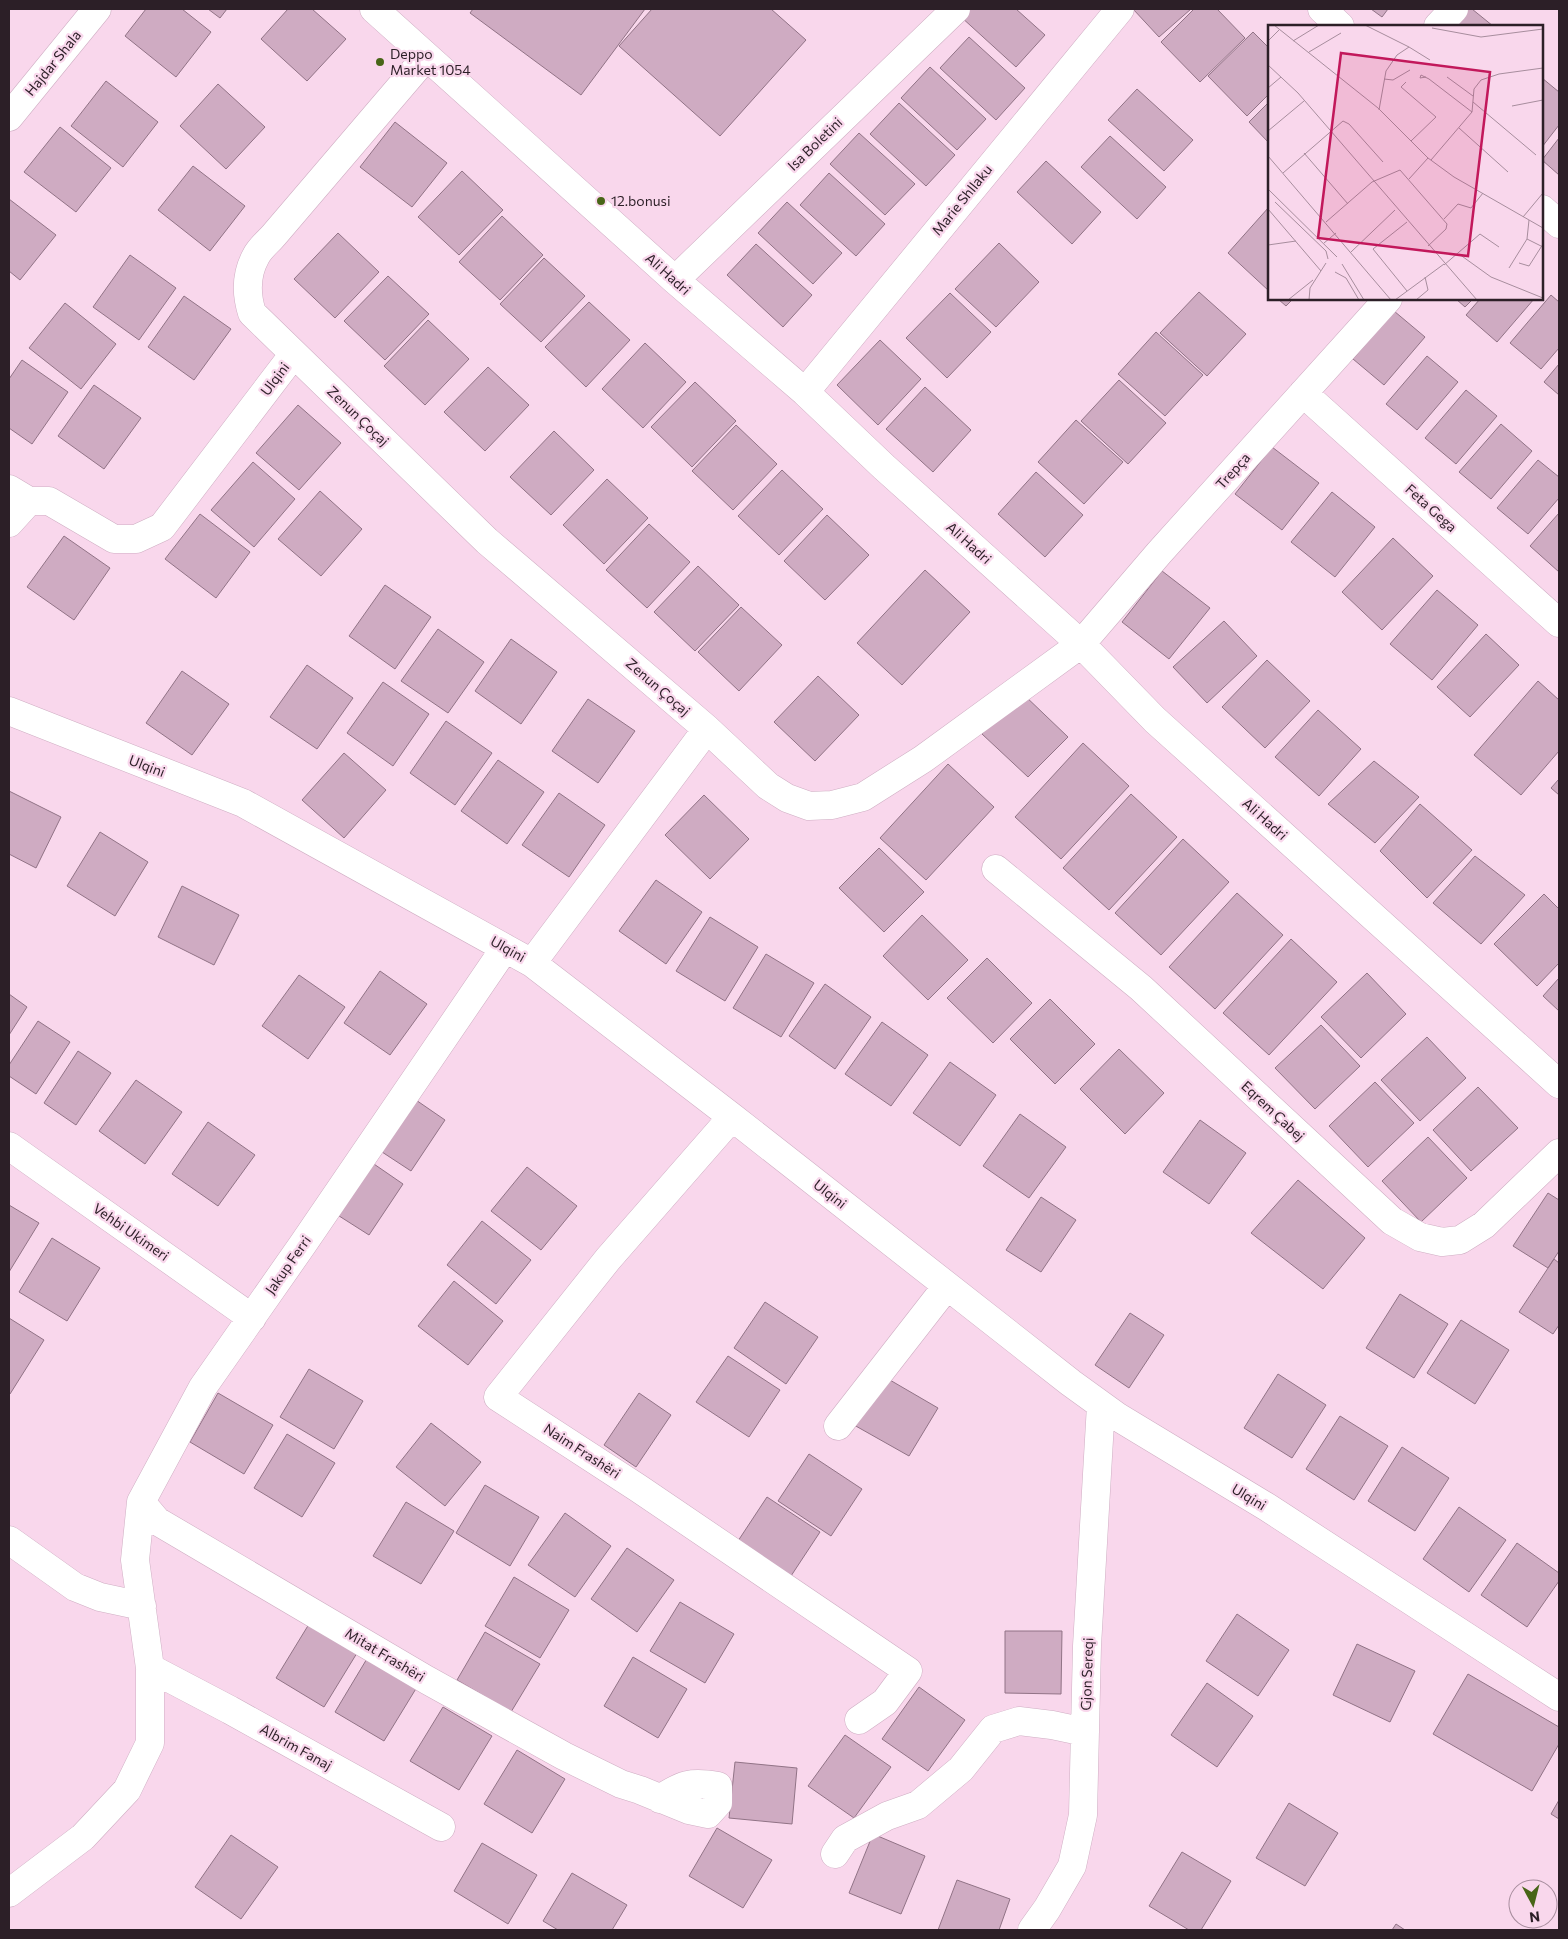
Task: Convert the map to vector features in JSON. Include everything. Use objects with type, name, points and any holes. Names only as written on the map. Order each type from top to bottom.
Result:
[{"type":"street","name":"Ali Hadri","points":[[374,9],[675,280],[805,392],[884,467],[1081,644],[1155,720],[1559,1084]]},
{"type":"street","name":"Isa Boletini","points":[[675,280],[956,9]]},
{"type":"street","name":"Marie Shllaku","points":[[805,392],[1120,9]]},
{"type":"street","points":[[1322,9],[1339,25]]},
{"type":"street","points":[[1439,25],[1454,9]]},
{"type":"street","name":"Hajdar Shala","points":[[9,116],[94,10]]},
{"type":"street","name":"Zenun Çoçaj","points":[[426,57],[256,254],[250,272],[248,300],[252,314],[487,540],[707,729],[768,786],[787,798],[809,806],[832,805],[864,797],[908,768],[1081,644]]},
{"type":"street","points":[[1543,210],[1559,224]]},
{"type":"street","name":"Trepça","points":[[1081,644],[1159,553],[1387,300]]},
{"type":"street","name":"Ulqini","points":[[9,523],[19,495],[49,501],[114,539],[136,539],[162,526],[293,355]]},
{"type":"street","name":"Feta Gega","points":[[1303,393],[1559,624]]},
{"type":"street","name":"Ulqini","points":[[9,711],[243,803],[532,963],[1101,1405],[1267,1507],[1559,1697]]},
{"type":"street","points":[[532,963],[707,729]]},
{"type":"street","name":"Eqrem Çabej","points":[[996,869],[1141,988],[1392,1221],[1420,1237],[1442,1242],[1460,1240],[1484,1226],[1559,1153]]},
{"type":"street","name":"Jakup Ferri","points":[[142,1606],[134,1560],[141,1502],[203,1387],[506,948]]},
{"type":"street","name":"Naim Frashëri","points":[[732,1117],[608,1259],[498,1396],[638,1488],[908,1671],[885,1702],[859,1720]]},
{"type":"street","name":"Vehbi Ukimeri","points":[[9,1146],[252,1318]]},
{"type":"street","points":[[838,1426],[947,1286]]},
{"type":"street","name":"Gjon Sereqi","points":[[1032,1930],[1047,1909],[1072,1866],[1083,1815],[1087,1646],[1101,1405]]},
{"type":"street","name":"Mitat Frashëri","points":[[141,1502],[157,1521],[427,1680],[564,1756],[620,1784],[650,1794]]},
{"type":"street","points":[[9,1540],[75,1587],[100,1597],[142,1606],[150,1668],[150,1743],[128,1790],[83,1838],[9,1893]]},
{"type":"street","name":"Albrim Fanaj","points":[[150,1668],[230,1710],[441,1828]]},
{"type":"street","points":[[834,1854],[845,1840],[888,1816],[918,1805],[961,1769],[993,1729],[1019,1721],[1085,1732]]},
{"type":"building","points":[[146,9],[182,9],[211,32],[176,77],[125,36]]},
{"type":"building","points":[[208,9],[227,9],[220,18]]},
{"type":"building","points":[[288,9],[312,9],[346,39],[307,81],[261,39]]},
{"type":"building","points":[[473,9],[645,9],[581,95],[470,13]]},
{"type":"building","points":[[652,9],[771,9],[806,40],[720,136],[619,46]]},
{"type":"building","points":[[966,9],[1016,9],[1045,35],[1016,67],[960,16]]},
{"type":"building","points":[[1133,9],[1191,9],[1159,37]]},
{"type":"building","points":[[1194,9],[1217,9],[1245,38],[1200,82],[1161,42]]},
{"type":"building","points":[[1371,9],[1388,9],[1382,17]]},
{"type":"building","points":[[1463,9],[1472,9],[1492,25],[1449,25]]},
{"type":"building","points":[[1253,32],[1268,47],[1268,95],[1247,116],[1208,76]]},
{"type":"building","points":[[969,37],[1025,88],[996,120],[940,68]]},
{"type":"building","points":[[930,67],[986,119],[957,150],[901,98]]},
{"type":"building","points":[[1543,79],[1559,92],[1559,125],[1543,146]]},
{"type":"building","points":[[106,81],[158,122],[123,167],[71,126]]},
{"type":"building","points":[[218,84],[265,127],[226,169],[180,126]]},
{"type":"building","points":[[1137,89],[1193,140],[1164,171],[1108,120]]},
{"type":"building","points":[[899,103],[955,155],[926,186],[870,134]]},
{"type":"building","points":[[1268,103],[1268,142],[1249,122]]},
{"type":"building","points":[[395,122],[447,163],[412,207],[360,167]]},
{"type":"building","points":[[60,127],[111,168],[76,212],[24,172]]},
{"type":"building","points":[[859,133],[915,184],[885,215],[830,164]]},
{"type":"building","points":[[1110,136],[1166,187],[1137,219],[1081,167]]},
{"type":"building","points":[[1559,138],[1559,175],[1543,161]]},
{"type":"building","points":[[1046,161],[1101,212],[1072,244],[1017,192]]},
{"type":"building","points":[[193,166],[245,206],[210,251],[158,210]]},
{"type":"building","points":[[462,171],[503,210],[459,255],[418,217]]},
{"type":"building","points":[[829,173],[885,224],[856,256],[800,205]]},
{"type":"building","points":[[9,199],[56,235],[20,280],[9,271]]},
{"type":"building","points":[[787,202],[842,253],[813,284],[758,233]]},
{"type":"building","points":[[1268,208],[1268,290],[1228,253]]},
{"type":"building","points":[[502,216],[543,255],[500,300],[459,262]]},
{"type":"building","points":[[338,233],[379,272],[335,318],[294,279]]},
{"type":"building","points":[[999,243],[1039,282],[996,327],[955,289]]},
{"type":"building","points":[[756,244],[812,295],[783,327],[727,275]]},
{"type":"building","points":[[130,255],[176,288],[139,340],[93,307]]},
{"type":"building","points":[[544,258],[585,296],[541,342],[500,304]]},
{"type":"building","points":[[388,276],[429,314],[385,360],[344,321]]},
{"type":"building","points":[[1199,292],[1246,334],[1207,376],[1160,333]]},
{"type":"building","points":[[950,293],[991,332],[947,378],[906,338]]},
{"type":"building","points":[[1551,295],[1559,302],[1559,348],[1541,369],[1510,343]]},
{"type":"building","points":[[184,296],[231,329],[194,380],[148,347]]},
{"type":"building","points":[[1279,300],[1292,300],[1286,306]]},
{"type":"building","points":[[1457,300],[1472,300],[1465,307]]},
{"type":"building","points":[[1479,300],[1533,300],[1497,342],[1466,315]]},
{"type":"building","points":[[589,302],[630,340],[586,387],[545,347]]},
{"type":"building","points":[[65,303],[116,344],[81,389],[29,348]]},
{"type":"building","points":[[1394,311],[1425,337],[1384,385],[1353,359]]},
{"type":"building","points":[[428,320],[469,359],[425,405],[384,366]]},
{"type":"building","points":[[1156,332],[1203,375],[1165,416],[1118,374]]},
{"type":"building","points":[[880,340],[921,379],[878,425],[837,385]]},
{"type":"building","points":[[645,343],[686,382],[643,428],[602,389]]},
{"type":"building","points":[[1427,356],[1458,382],[1417,430],[1386,404]]},
{"type":"building","points":[[22,360],[68,392],[32,444],[9,428],[9,379]]},
{"type":"building","points":[[1559,364],[1559,395],[1544,382]]},
{"type":"building","points":[[488,367],[529,405],[485,451],[444,412]]},
{"type":"building","points":[[1119,380],[1166,423],[1128,464],[1081,421]]},
{"type":"building","points":[[695,382],[736,421],[692,467],[651,427]]},
{"type":"building","points":[[94,385],[141,418],[104,469],[58,436]]},
{"type":"building","points":[[925,387],[971,430],[933,472],[886,429]]},
{"type":"building","points":[[1466,390],[1497,416],[1456,464],[1425,438]]},
{"type":"building","points":[[298,405],[341,443],[299,490],[256,453]]},
{"type":"building","points":[[1076,420],[1123,462],[1084,504],[1038,462]]},
{"type":"building","points":[[1501,424],[1532,451],[1491,499],[1459,472]]},
{"type":"building","points":[[736,425],[777,464],[733,510],[692,471]]},
{"type":"building","points":[[554,431],[594,470],[551,515],[510,477]]},
{"type":"building","points":[[1272,447],[1319,483],[1282,530],[1235,494]]},
{"type":"building","points":[[1538,460],[1559,477],[1559,498],[1528,534],[1497,508]]},
{"type":"building","points":[[253,462],[295,499],[254,547],[211,510]]},
{"type":"building","points":[[782,470],[823,509],[779,555],[738,516]]},
{"type":"building","points":[[1036,472],[1083,515],[1045,557],[998,514]]},
{"type":"building","points":[[607,479],[648,518],[604,564],[563,525]]},
{"type":"building","points":[[320,491],[362,529],[321,576],[278,539]]},
{"type":"building","points":[[1332,492],[1375,527],[1335,577],[1291,542]]},
{"type":"building","points":[[1559,513],[1559,572],[1530,546]]},
{"type":"building","points":[[200,514],[250,552],[216,598],[165,559]]},
{"type":"building","points":[[827,515],[869,555],[825,600],[784,561]]},
{"type":"building","points":[[649,524],[690,562],[647,608],[606,570]]},
{"type":"building","points":[[64,536],[110,568],[74,620],[27,587]]},
{"type":"building","points":[[1393,538],[1433,576],[1382,630],[1342,592]]},
{"type":"building","points":[[698,566],[739,605],[695,651],[654,612]]},
{"type":"building","points":[[925,570],[970,612],[902,685],[857,643]]},
{"type":"building","points":[[1162,571],[1210,608],[1169,659],[1122,622]]},
{"type":"building","points":[[385,585],[431,617],[395,669],[349,636]]},
{"type":"building","points":[[1437,590],[1478,625],[1432,680],[1390,644]]},
{"type":"building","points":[[741,607],[782,645],[739,691],[698,652]]},
{"type":"building","points":[[1224,621],[1257,656],[1207,703],[1173,667]]},
{"type":"building","points":[[438,629],[484,662],[448,713],[401,681]]},
{"type":"building","points":[[1486,634],[1519,665],[1470,717],[1437,687]]},
{"type":"building","points":[[511,639],[557,672],[521,724],[475,691]]},
{"type":"building","points":[[1267,660],[1310,701],[1265,748],[1222,707]]},
{"type":"building","points":[[307,665],[353,698],[317,749],[270,717]]},
{"type":"building","points":[[182,671],[229,704],[192,755],[146,723]]},
{"type":"building","points":[[818,676],[859,715],[815,761],[774,722]]},
{"type":"building","points":[[1538,681],[1559,700],[1559,751],[1521,795],[1474,755]]},
{"type":"building","points":[[383,682],[429,714],[393,766],[347,733]]},
{"type":"building","points":[[1022,693],[1068,737],[1028,777],[982,734]]},
{"type":"building","points":[[588,699],[635,731],[598,783],[552,751]]},
{"type":"building","points":[[1318,710],[1361,749],[1319,796],[1275,757]]},
{"type":"building","points":[[446,721],[492,753],[455,805],[410,773]]},
{"type":"building","points":[[1083,743],[1129,786],[1061,859],[1015,817]]},
{"type":"building","points":[[344,753],[386,790],[344,838],[302,800]]},
{"type":"building","points":[[498,760],[544,792],[507,844],[461,811]]},
{"type":"building","points":[[1374,761],[1419,797],[1375,843],[1328,804]]},
{"type":"building","points":[[948,764],[994,807],[926,880],[880,838]]},
{"type":"building","points":[[1559,779],[1559,795],[1551,788]]},
{"type":"building","points":[[9,791],[61,817],[36,868],[9,854]]},
{"type":"building","points":[[559,793],[605,825],[569,877],[522,845]]},
{"type":"building","points":[[1131,794],[1177,837],[1109,910],[1063,868]]},
{"type":"building","points":[[704,795],[749,839],[710,879],[665,835]]},
{"type":"building","points":[[1420,804],[1472,850],[1427,898],[1380,851]]},
{"type":"building","points":[[100,832],[148,862],[115,916],[67,886]]},
{"type":"building","points":[[1183,839],[1229,882],[1161,955],[1115,913]]},
{"type":"building","points":[[879,848],[924,892],[884,932],[839,888]]},
{"type":"building","points":[[1475,856],[1525,895],[1481,944],[1433,903]]},
{"type":"building","points":[[656,880],[702,912],[666,964],[619,931]]},
{"type":"building","points":[[182,886],[239,915],[214,965],[158,937]]},
{"type":"building","points":[[1237,893],[1283,935],[1215,1009],[1169,967]]},
{"type":"building","points":[[1544,894],[1559,909],[1559,963],[1537,986],[1494,944]]},
{"type":"building","points":[[922,915],[968,960],[928,1000],[883,956]]},
{"type":"building","points":[[710,917],[758,947],[725,1001],[676,971]]},
{"type":"building","points":[[1291,939],[1337,982],[1269,1055],[1223,1013]]},
{"type":"building","points":[[766,954],[814,983],[781,1037],[733,1008]]},
{"type":"building","points":[[987,958],[1032,1003],[993,1043],[947,998]]},
{"type":"building","points":[[380,971],[427,1004],[390,1055],[344,1023]]},
{"type":"building","points":[[1367,973],[1406,1014],[1361,1058],[1321,1017]]},
{"type":"building","points":[[299,975],[345,1007],[308,1059],[262,1026]]},
{"type":"building","points":[[1559,978],[1559,1011],[1543,996]]},
{"type":"building","points":[[825,984],[871,1017],[835,1069],[789,1036]]},
{"type":"building","points":[[9,994],[27,1007],[9,1035]]},
{"type":"building","points":[[1050,999],[1095,1044],[1055,1084],[1010,1039]]},
{"type":"building","points":[[38,1021],[70,1042],[36,1094],[9,1076],[9,1065]]},
{"type":"building","points":[[882,1022],[928,1055],[891,1106],[845,1074]]},
{"type":"building","points":[[1321,1025],[1360,1066],[1315,1109],[1275,1068]]},
{"type":"building","points":[[1427,1037],[1466,1078],[1420,1121],[1381,1080]]},
{"type":"building","points":[[1119,1049],[1164,1093],[1125,1134],[1080,1089]]},
{"type":"building","points":[[78,1051],[111,1073],[76,1125],[44,1103]]},
{"type":"building","points":[[950,1062],[996,1095],[960,1146],[913,1113]]},
{"type":"building","points":[[136,1080],[182,1112],[145,1164],[99,1131]]},
{"type":"building","points":[[1375,1082],[1414,1123],[1368,1167],[1329,1126]]},
{"type":"building","points":[[1478,1087],[1518,1128],[1471,1171],[1433,1130]]},
{"type":"building","points":[[413,1098],[445,1120],[411,1171],[379,1150]]},
{"type":"building","points":[[1020,1114],[1066,1147],[1029,1198],[983,1166]]},
{"type":"building","points":[[1200,1120],[1246,1153],[1209,1204],[1163,1172]]},
{"type":"building","points":[[208,1122],[255,1155],[218,1206],[172,1174]]},
{"type":"building","points":[[1428,1137],[1467,1178],[1421,1222],[1382,1181]]},
{"type":"building","points":[[371,1162],[403,1184],[369,1235],[336,1214]]},
{"type":"building","points":[[527,1167],[577,1206],[541,1250],[491,1211]]},
{"type":"building","points":[[1298,1180],[1365,1238],[1323,1289],[1251,1233]]},
{"type":"building","points":[[1548,1193],[1559,1200],[1559,1251],[1548,1268],[1513,1246]]},
{"type":"building","points":[[1041,1197],[1076,1220],[1041,1272],[1006,1250]]},
{"type":"building","points":[[9,1205],[39,1223],[9,1272]]},
{"type":"building","points":[[482,1221],[531,1260],[496,1304],[447,1265]]},
{"type":"building","points":[[52,1238],[100,1268],[67,1321],[19,1292]]},
{"type":"building","points":[[1554,1259],[1559,1263],[1559,1325],[1553,1334],[1519,1312]]},
{"type":"building","points":[[454,1281],[503,1321],[468,1365],[418,1326]]},
{"type":"building","points":[[1400,1294],[1448,1324],[1414,1378],[1366,1348]]},
{"type":"building","points":[[765,1302],[818,1337],[786,1384],[734,1348]]},
{"type":"building","points":[[1130,1313],[1164,1335],[1129,1388],[1095,1365]]},
{"type":"building","points":[[9,1318],[44,1340],[10,1394],[9,1393]]},
{"type":"building","points":[[1461,1320],[1509,1350],[1475,1404],[1427,1373]]},
{"type":"building","points":[[728,1356],[780,1390],[749,1437],[696,1402]]},
{"type":"building","points":[[309,1369],[363,1401],[334,1449],[280,1417]]},
{"type":"building","points":[[1278,1374],[1326,1405],[1292,1458],[1244,1428]]},
{"type":"building","points":[[883,1376],[938,1408],[909,1456],[854,1425]]},
{"type":"building","points":[[218,1393],[273,1425],[244,1474],[190,1442]]},
{"type":"building","points":[[639,1393],[671,1415],[636,1467],[604,1445]]},
{"type":"building","points":[[1340,1416],[1388,1446],[1354,1500],[1306,1469]]},
{"type":"building","points":[[431,1423],[481,1462],[445,1506],[396,1467]]},
{"type":"building","points":[[287,1434],[335,1463],[302,1517],[254,1488]]},
{"type":"building","points":[[1402,1447],[1449,1478],[1415,1531],[1368,1501]]},
{"type":"building","points":[[809,1454],[862,1489],[831,1536],[778,1501]]},
{"type":"building","points":[[485,1485],[539,1517],[510,1566],[456,1533]]},
{"type":"building","points":[[767,1497],[820,1532],[789,1579],[736,1544]]},
{"type":"building","points":[[406,1502],[454,1531],[421,1584],[373,1556]]},
{"type":"building","points":[[1459,1507],[1506,1540],[1469,1592],[1423,1559]]},
{"type":"building","points":[[565,1513],[611,1546],[575,1597],[528,1565]]},
{"type":"building","points":[[1517,1543],[1559,1573],[1559,1581],[1527,1627],[1481,1595]]},
{"type":"building","points":[[627,1548],[674,1580],[637,1632],[591,1599]]},
{"type":"building","points":[[514,1577],[569,1610],[540,1658],[485,1626]]},
{"type":"building","points":[[680,1602],[734,1634],[705,1683],[650,1651]]},
{"type":"building","points":[[1237,1614],[1289,1650],[1258,1696],[1206,1661]]},
{"type":"building","points":[[309,1624],[357,1653],[324,1707],[276,1678]]},
{"type":"building","points":[[1005,1631],[1062,1631],[1061,1694],[1005,1693]]},
{"type":"building","points":[[485,1632],[540,1664],[511,1712],[457,1680]]},
{"type":"building","points":[[1357,1644],[1415,1671],[1390,1722],[1333,1695]]},
{"type":"building","points":[[368,1657],[417,1687],[384,1741],[335,1712]]},
{"type":"building","points":[[633,1657],[687,1689],[658,1738],[604,1706]]},
{"type":"building","points":[[1468,1674],[1559,1727],[1559,1744],[1532,1791],[1433,1734]]},
{"type":"building","points":[[1207,1683],[1253,1716],[1217,1767],[1171,1735]]},
{"type":"building","points":[[919,1687],[965,1720],[928,1771],[882,1739]]},
{"type":"building","points":[[443,1707],[492,1736],[459,1790],[410,1761]]},
{"type":"building","points":[[845,1735],[891,1767],[854,1818],[808,1786]]},
{"type":"building","points":[[517,1750],[565,1779],[532,1833],[484,1804]]},
{"type":"building","points":[[735,1762],[797,1768],[792,1824],[729,1818]]},
{"type":"building","points":[[1559,1800],[1559,1819],[1551,1814]]},
{"type":"building","points":[[1289,1803],[1338,1833],[1305,1886],[1256,1858]]},
{"type":"building","points":[[717,1828],[772,1860],[743,1908],[689,1876]]},
{"type":"building","points":[[873,1834],[925,1856],[901,1914],[849,1893]]},
{"type":"building","points":[[231,1835],[278,1867],[241,1919],[195,1887]]},
{"type":"building","points":[[482,1843],[537,1875],[508,1924],[454,1891]]},
{"type":"building","points":[[1182,1852],[1231,1881],[1201,1930],[1189,1930],[1149,1906]]},
{"type":"building","points":[[572,1873],[627,1905],[612,1930],[558,1930],[543,1921]]},
{"type":"building","points":[[957,1880],[1010,1899],[999,1930],[938,1930]]},
{"type":"building","points":[[1396,1924],[1405,1930],[1392,1930]]},
{"type":"place","name":"Deppo Market 1054","points":[[380,62]]},
{"type":"place","name":"12.bonusi","points":[[601,201]]}]
